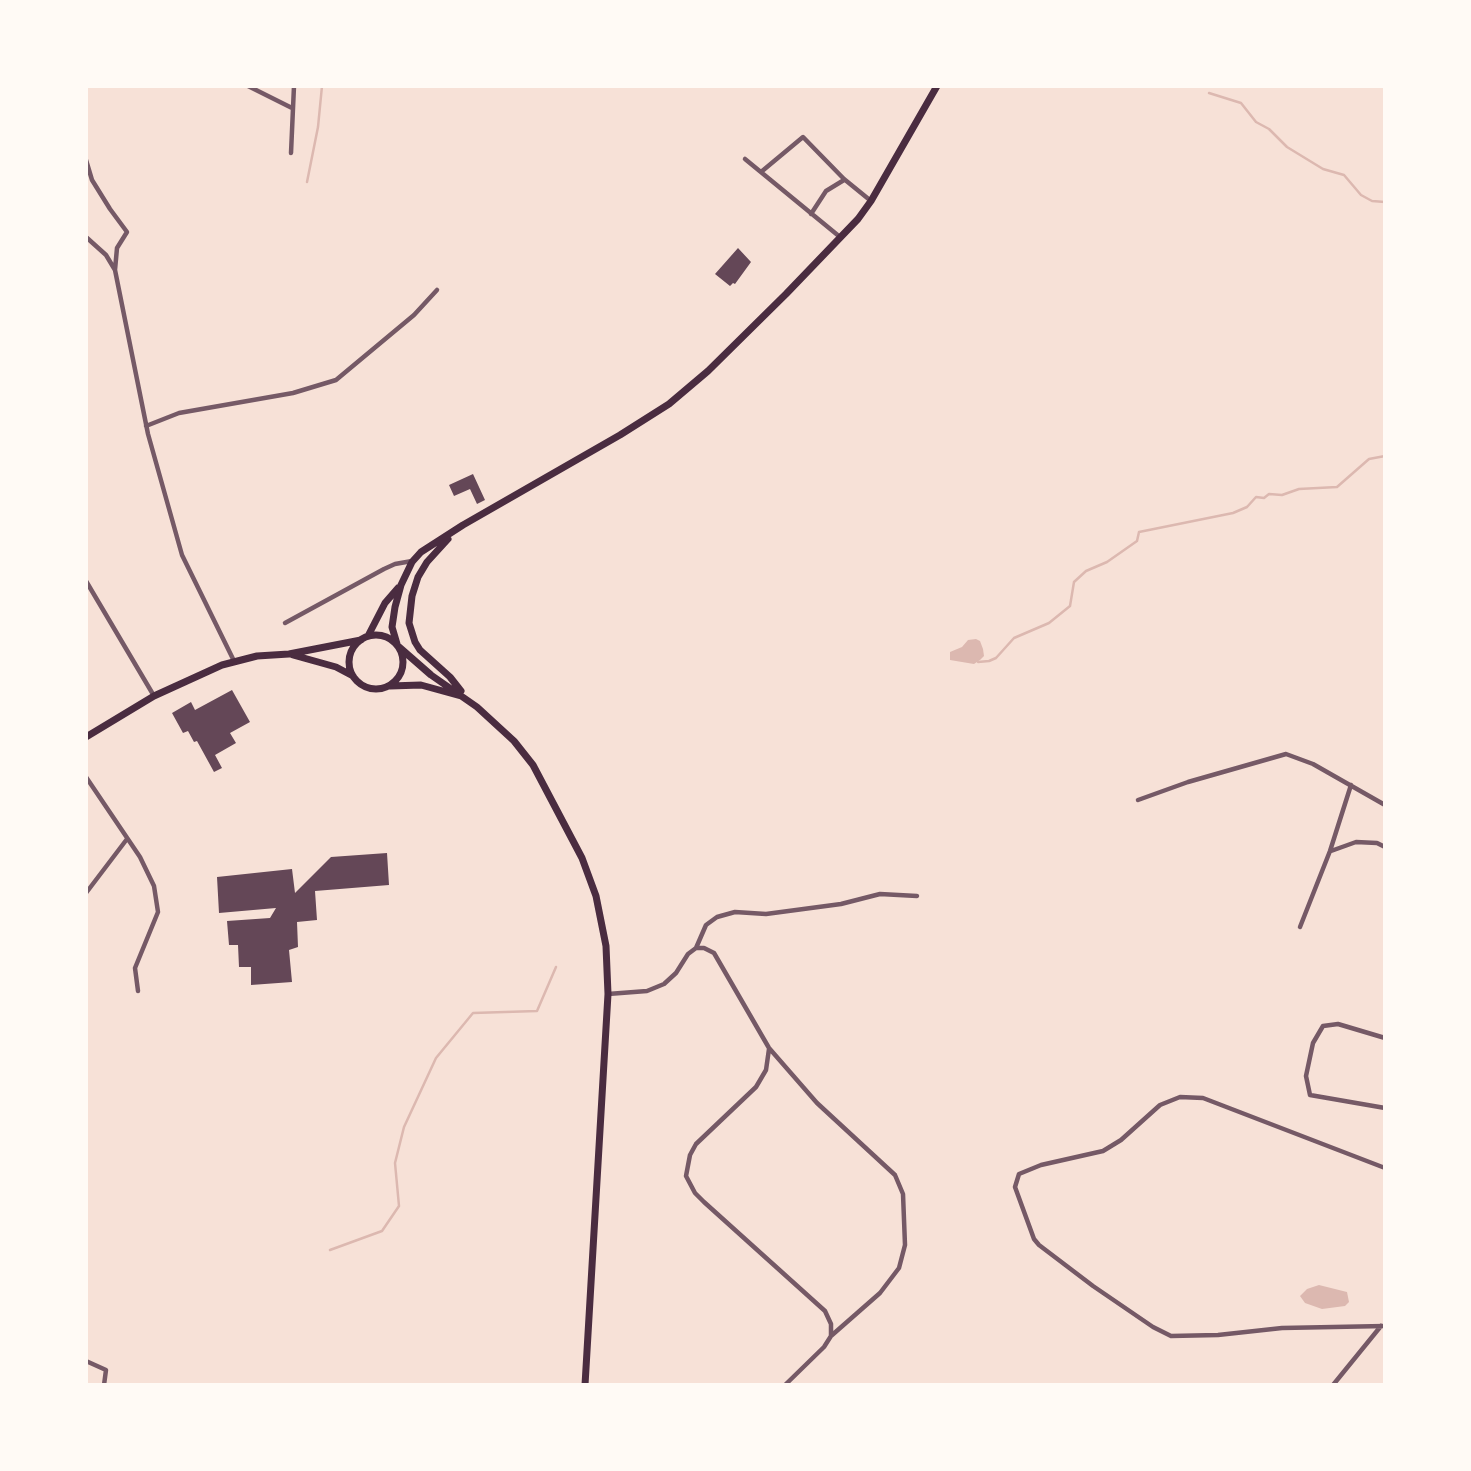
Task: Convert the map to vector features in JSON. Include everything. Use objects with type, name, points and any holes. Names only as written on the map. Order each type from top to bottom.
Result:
[{"type":"main road","points":[[390,686],[397,680],[404,664],[392,627],[401,585],[413,561],[421,552],[669,404],[708,370],[841,237],[871,201],[937,86]]},
{"type":"main road","points":[[463,525],[427,562],[418,577],[412,596],[410,622],[420,650],[450,677],[466,698]]},
{"type":"main road","points":[[353,676],[350,657],[356,644],[365,638],[385,603],[401,585]]},
{"type":"main road","points":[[86,737],[154,696],[234,661],[365,638],[385,637],[431,675],[466,698],[514,741],[533,765],[589,874],[606,946],[608,994],[585,1385]]},
{"type":"main road","points":[[289,653],[336,667],[373,689],[421,685],[466,698]]},
{"type":"street","points":[[248,86],[292,108]]},
{"type":"street","points":[[290,153],[294,86]]},
{"type":"street","points":[[761,172],[803,137],[844,180],[871,201]]},
{"type":"street","points":[[745,159],[841,237]]},
{"type":"street","points":[[86,160],[92,180],[127,232],[117,248],[115,270],[146,426],[182,555],[234,661]]},
{"type":"street","points":[[811,214],[826,191],[844,180]]},
{"type":"street","points":[[86,237],[106,256],[115,270]]},
{"type":"street","points":[[146,426],[179,413],[293,393],[336,380],[414,315],[437,290]]},
{"type":"street","points":[[285,623],[384,569],[413,561]]},
{"type":"street","points":[[86,581],[88,589],[154,696]]},
{"type":"street","points":[[1138,800],[1188,782],[1286,754],[1313,764],[1385,805]]},
{"type":"street","points":[[86,778],[140,857],[154,886],[158,912],[135,968],[138,991]]},
{"type":"street","points":[[1300,927],[1330,851],[1350,785]]},
{"type":"street","points":[[86,893],[127,839]]},
{"type":"street","points":[[1330,851],[1356,842],[1385,847]]},
{"type":"street","points":[[608,994],[647,991],[664,984],[696,948],[706,926],[717,917],[735,912],[766,914],[841,904],[880,894],[917,896]]},
{"type":"street","points":[[696,948],[704,948],[714,953],[769,1048],[817,1103],[894,1175],[903,1194],[905,1245],[899,1268],[880,1293],[831,1336],[824,1347],[785,1385]]},
{"type":"street","points":[[1385,1038],[1338,1024],[1323,1026],[1312,1043],[1306,1076],[1310,1095],[1385,1108]]},
{"type":"street","points":[[769,1048],[766,1070],[756,1087],[696,1144],[690,1155],[686,1176],[695,1193],[704,1202],[825,1311],[831,1324],[831,1336]]},
{"type":"street","points":[[1383,1326],[1282,1328],[1218,1335],[1171,1336],[1153,1327],[1093,1286],[1039,1245],[1034,1239],[1015,1187],[1019,1174],[1041,1165],[1103,1151],[1121,1140],[1160,1105],[1180,1097],[1203,1098],[1385,1168]]},
{"type":"street","points":[[1333,1385],[1383,1326]]},
{"type":"street","points":[[86,1361],[106,1370],[104,1385]]},
{"type":"shaded area","points":[[968,640],[980,641],[983,649],[984,656],[980,660],[974,664],[950,660],[950,652],[962,647]]},
{"type":"shaded area","points":[[1319,1285],[1347,1292],[1349,1302],[1345,1306],[1322,1309],[1305,1303],[1300,1296],[1307,1289]]},
{"type":"building","points":[[738,248],[751,262],[735,284],[730,286],[715,274]]},
{"type":"building","points":[[473,474],[485,500],[477,504],[470,489],[454,496],[449,485]]},
{"type":"building","points":[[232,690],[250,722],[230,733],[236,743],[215,755],[222,768],[214,772],[197,741],[194,742],[188,731],[183,733],[172,713],[191,702],[195,710]]},
{"type":"building","points":[[387,853],[389,885],[315,891],[317,920],[297,922],[298,947],[289,950],[292,982],[251,985],[251,967],[239,967],[238,945],[229,945],[227,921],[270,918],[276,908],[219,913],[217,877],[292,869],[295,893],[331,857]]},
{"type":"waterway","points":[[307,182],[318,127],[322,86]]},
{"type":"waterway","points":[[1209,93],[1241,103],[1256,122],[1269,129],[1287,147],[1323,169],[1344,175],[1361,195],[1372,201],[1385,202]]},
{"type":"waterway","points":[[978,662],[996,658],[1014,638],[1049,623],[1070,606],[1074,582],[1086,571],[1107,562],[1137,541],[1139,532],[1233,513],[1247,507],[1256,497],[1264,498],[1269,494],[1282,495],[1299,489],[1337,487],[1369,459],[1385,456]]},
{"type":"waterway","points":[[330,1250],[382,1231],[399,1206],[395,1163],[404,1127],[436,1058],[473,1013],[537,1011],[556,967]]}]
